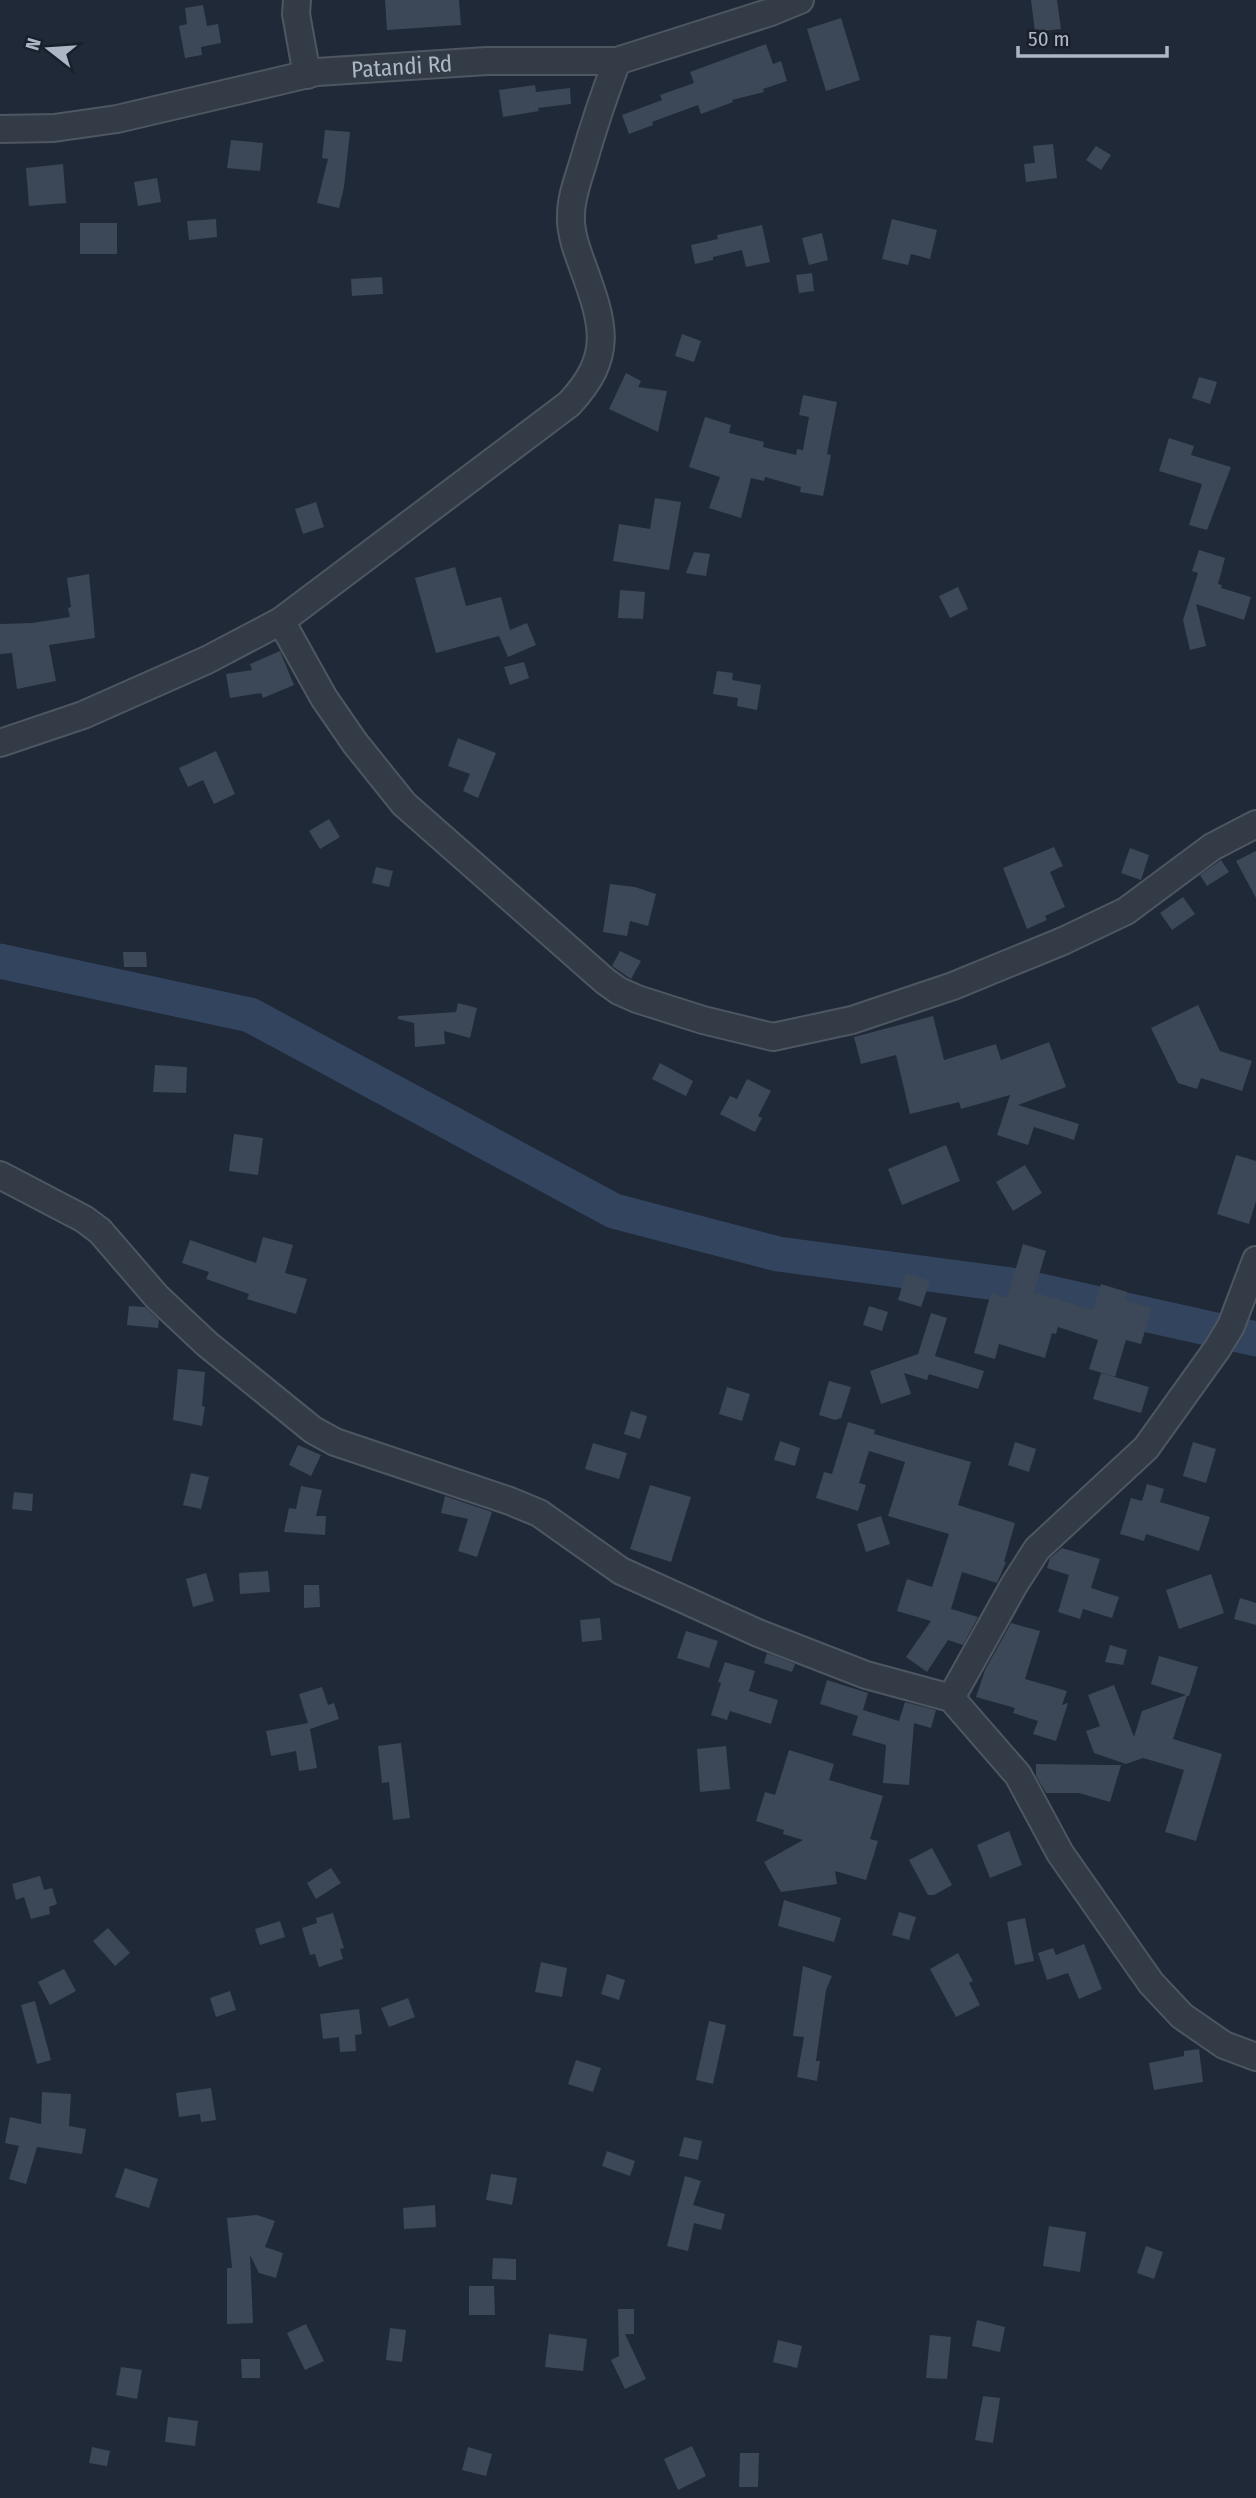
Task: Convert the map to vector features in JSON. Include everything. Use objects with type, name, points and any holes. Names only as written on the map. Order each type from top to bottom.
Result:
[{"type":"street","points":[[297,0],[296,14],[307,75]]},
{"type":"street","name":"Patandi Rd","points":[[0,129],[54,128],[117,119],[307,75],[487,61],[617,61],[714,31],[800,0]]},
{"type":"street","points":[[0,743],[83,715],[207,660],[281,621],[569,404],[586,386],[596,367],[602,345],[599,320],[576,248],[571,215],[577,182],[598,111],[617,61]]},
{"type":"street","points":[[281,621],[324,698],[355,743],[404,804],[605,981],[637,999],[758,1034],[773,1037],[852,1020],[953,986],[1063,941],[1126,911],[1212,847],[1256,824]]},
{"type":"street","points":[[0,1175],[63,1206],[100,1231],[157,1297],[313,1430],[335,1442],[538,1513],[621,1571],[758,1633],[866,1675],[951,1698],[1018,1775],[1060,1853],[1152,1983],[1182,2016],[1224,2045],[1256,2057]]},
{"type":"street","points":[[951,1698],[1014,1584],[1037,1549],[1146,1448],[1217,1349],[1231,1326],[1256,1260]]},
{"type":"building","points":[[385,0],[459,0],[461,25],[387,30]]},
{"type":"building","points":[[1031,0],[1057,0],[1061,29],[1035,32]]},
{"type":"building","points":[[203,5],[207,26],[218,24],[221,43],[201,47],[202,55],[185,58],[179,26],[187,24],[185,8]]},
{"type":"building","points":[[841,18],[860,80],[826,91],[807,29]]},
{"type":"building","points":[[766,44],[773,64],[781,61],[787,81],[701,114],[698,105],[652,122],[653,125],[629,134],[622,115],[662,100],[660,95],[694,83],[690,72]]},
{"type":"building","points":[[535,85],[536,92],[570,88],[571,104],[538,108],[539,111],[503,117],[499,90]]},
{"type":"building","points":[[325,130],[350,132],[339,208],[317,203],[328,159],[322,158]]},
{"type":"building","points":[[231,140],[263,143],[260,171],[227,168]]},
{"type":"building","points":[[1053,144],[1057,178],[1026,182],[1024,164],[1035,163],[1033,146]]},
{"type":"building","points":[[1096,146],[1111,155],[1101,170],[1086,160]]},
{"type":"building","points":[[63,164],[66,203],[29,206],[26,168]]},
{"type":"building","points":[[157,178],[161,202],[138,206],[134,182]]},
{"type":"building","points":[[216,219],[217,237],[189,240],[187,221]]},
{"type":"building","points":[[892,219],[937,230],[930,259],[911,254],[908,265],[882,259]]},
{"type":"building","points":[[80,223],[117,223],[117,254],[80,254]]},
{"type":"building","points":[[762,225],[770,262],[746,267],[742,250],[695,264],[691,245],[718,239],[717,235]]},
{"type":"building","points":[[822,233],[828,260],[809,265],[802,238]]},
{"type":"building","points":[[812,273],[814,291],[799,293],[796,275]]},
{"type":"building","points":[[382,277],[383,294],[352,296],[351,279]]},
{"type":"building","points":[[682,334],[701,341],[694,362],[675,356]]},
{"type":"building","points":[[626,373],[641,381],[638,387],[667,391],[658,432],[609,409]]},
{"type":"building","points":[[1199,377],[1217,382],[1210,404],[1192,398]]},
{"type":"building","points":[[803,395],[837,402],[827,454],[831,455],[823,496],[800,492],[801,487],[765,477],[764,481],[751,478],[741,518],[709,508],[720,477],[689,467],[705,417],[731,425],[729,433],[764,442],[763,447],[796,455],[797,449],[803,450],[809,417],[799,415]]},
{"type":"building","points":[[1169,438],[1194,446],[1191,455],[1231,467],[1207,530],[1189,525],[1202,484],[1159,471]]},
{"type":"building","points":[[655,498],[681,502],[669,570],[613,561],[619,524],[650,529]]},
{"type":"building","points":[[316,502],[324,527],[303,534],[295,509]]},
{"type":"building","points":[[1199,550],[1225,558],[1218,584],[1222,585],[1221,588],[1251,597],[1244,620],[1196,604],[1206,646],[1190,650],[1183,620],[1198,573],[1192,571]]},
{"type":"building","points":[[694,552],[710,554],[706,576],[686,573]]},
{"type":"building","points":[[455,567],[466,606],[501,597],[510,630],[527,623],[536,645],[508,657],[499,636],[436,653],[415,578]]},
{"type":"building","points":[[89,574],[95,638],[49,645],[56,681],[17,689],[12,653],[0,654],[0,624],[32,623],[70,617],[67,578]]},
{"type":"building","points":[[958,587],[968,609],[950,618],[939,596]]},
{"type":"building","points":[[620,590],[645,592],[643,619],[618,618]]},
{"type":"building","points":[[280,651],[294,685],[263,698],[261,693],[230,698],[226,674],[252,670],[250,664]]},
{"type":"building","points":[[524,662],[529,678],[510,685],[504,667]]},
{"type":"building","points":[[717,671],[733,673],[732,680],[761,685],[757,710],[737,706],[738,698],[713,694]]},
{"type":"building","points":[[458,738],[496,753],[478,798],[463,791],[470,774],[448,766]]},
{"type":"building","points":[[216,751],[235,794],[214,804],[203,780],[188,787],[179,768]]},
{"type":"building","points":[[329,819],[340,837],[320,849],[309,831]]},
{"type":"building","points":[[1054,847],[1063,866],[1050,872],[1065,907],[1045,916],[1047,920],[1027,929],[1003,868]]},
{"type":"building","points":[[1130,848],[1149,855],[1141,880],[1121,873]]},
{"type":"building","points":[[1256,851],[1256,898],[1236,861]]},
{"type":"building","points":[[1221,860],[1229,872],[1207,886],[1200,875]]},
{"type":"building","points":[[376,867],[393,871],[389,887],[372,883]]},
{"type":"building","points":[[610,884],[635,887],[656,894],[648,926],[630,921],[627,936],[603,932]]},
{"type":"building","points":[[1183,897],[1195,914],[1172,930],[1160,913]]},
{"type":"building","points":[[620,951],[641,961],[631,979],[612,966]]},
{"type":"building","points":[[123,952],[146,952],[147,967],[124,967]]},
{"type":"building","points":[[458,1003],[477,1008],[470,1038],[444,1031],[445,1044],[415,1047],[414,1023],[398,1019],[398,1016],[456,1012]]},
{"type":"building","points":[[1198,1005],[1220,1051],[1252,1061],[1242,1091],[1201,1078],[1197,1089],[1178,1083],[1151,1028]]},
{"type":"building","points":[[933,1016],[944,1060],[996,1044],[1001,1060],[1049,1042],[1066,1087],[1018,1105],[1079,1124],[1074,1140],[1034,1127],[1028,1145],[997,1135],[1010,1095],[961,1109],[959,1102],[910,1114],[896,1055],[861,1064],[854,1037]]},
{"type":"building","points":[[660,1063],[693,1081],[686,1096],[652,1079]]},
{"type":"building","points":[[155,1065],[187,1067],[186,1093],[153,1092]]},
{"type":"building","points":[[747,1079],[771,1091],[758,1116],[762,1118],[755,1132],[720,1114],[730,1096],[737,1099]]},
{"type":"building","points":[[234,1134],[263,1138],[258,1175],[229,1171]]},
{"type":"building","points":[[946,1145],[960,1181],[902,1205],[888,1169]]},
{"type":"building","points":[[1236,1155],[1256,1161],[1256,1201],[1249,1224],[1217,1214]]},
{"type":"building","points":[[1025,1165],[1042,1193],[1013,1211],[996,1182]]},
{"type":"building","points":[[263,1237],[293,1245],[285,1273],[307,1279],[296,1314],[247,1299],[249,1294],[206,1279],[209,1272],[182,1263],[190,1240],[256,1263]]},
{"type":"building","points":[[1023,1244],[1046,1251],[1034,1292],[1093,1310],[1101,1284],[1127,1292],[1125,1300],[1152,1308],[1141,1344],[1126,1340],[1115,1377],[1089,1369],[1098,1340],[1058,1327],[1056,1334],[1052,1333],[1045,1358],[999,1344],[995,1359],[974,1353],[991,1293],[1007,1298]]},
{"type":"building","points":[[906,1273],[930,1281],[921,1307],[898,1300]]},
{"type":"building","points":[[129,1306],[145,1307],[159,1320],[158,1328],[127,1325]]},
{"type":"building","points":[[869,1306],[888,1312],[882,1331],[863,1325]]},
{"type":"building","points":[[931,1313],[947,1318],[935,1356],[984,1371],[978,1389],[929,1374],[927,1380],[904,1373],[911,1394],[881,1404],[870,1371],[918,1354]]},
{"type":"building","points":[[178,1369],[205,1372],[202,1426],[173,1420]]},
{"type":"building","points":[[1101,1373],[1149,1387],[1141,1413],[1093,1399]]},
{"type":"building","points":[[829,1381],[851,1387],[841,1418],[835,1420],[819,1415]]},
{"type":"building","points":[[727,1387],[750,1394],[742,1421],[719,1414]]},
{"type":"building","points":[[631,1411],[647,1416],[640,1439],[624,1434]]},
{"type":"building","points":[[848,1422],[875,1430],[874,1434],[971,1462],[958,1505],[1015,1523],[1006,1562],[997,1583],[962,1572],[951,1609],[978,1617],[963,1645],[948,1640],[927,1672],[906,1657],[931,1621],[897,1611],[907,1579],[932,1587],[949,1534],[888,1516],[905,1462],[869,1451],[859,1483],[866,1485],[858,1511],[816,1498],[824,1472],[832,1474]]},
{"type":"building","points":[[780,1441],[800,1448],[795,1466],[774,1460]]},
{"type":"building","points":[[1015,1442],[1036,1449],[1029,1472],[1008,1465]]},
{"type":"building","points":[[1193,1442],[1216,1449],[1206,1483],[1183,1476]]},
{"type":"building","points":[[593,1443],[627,1453],[619,1479],[585,1469]]},
{"type":"building","points":[[298,1445],[321,1455],[311,1476],[289,1465]]},
{"type":"building","points":[[191,1473],[209,1477],[201,1509],[183,1505]]},
{"type":"building","points":[[1147,1484],[1164,1489],[1160,1502],[1210,1517],[1199,1551],[1146,1534],[1144,1541],[1120,1534],[1131,1498],[1142,1501]]},
{"type":"building","points":[[650,1485],[691,1497],[671,1562],[630,1549]]},
{"type":"building","points":[[301,1486],[322,1490],[316,1516],[326,1516],[325,1535],[284,1532],[289,1508],[296,1509]]},
{"type":"building","points":[[14,1492],[33,1494],[32,1511],[12,1509]]},
{"type":"building","points":[[445,1496],[492,1512],[477,1557],[458,1551],[468,1519],[441,1513]]},
{"type":"building","points":[[881,1516],[890,1544],[866,1552],[857,1524]]},
{"type":"building","points":[[1062,1548],[1100,1559],[1091,1588],[1119,1597],[1112,1618],[1083,1609],[1080,1619],[1058,1612],[1069,1575],[1047,1568],[1050,1558]]},
{"type":"building","points":[[268,1571],[270,1592],[240,1594],[239,1573]]},
{"type":"building","points":[[206,1573],[214,1601],[193,1607],[186,1579]]},
{"type":"building","points":[[1211,1574],[1224,1613],[1179,1629],[1166,1590]]},
{"type":"building","points":[[304,1585],[319,1585],[320,1607],[304,1608]]},
{"type":"building","points":[[1240,1598],[1256,1603],[1256,1625],[1234,1619]]},
{"type":"building","points":[[600,1618],[602,1640],[582,1642],[580,1620]]},
{"type":"building","points":[[1011,1623],[1040,1631],[1025,1679],[1067,1691],[1062,1705],[1068,1703],[1056,1741],[1033,1734],[1038,1721],[1013,1713],[1015,1708],[976,1697],[985,1670]]},
{"type":"building","points":[[686,1631],[718,1641],[709,1668],[677,1658]]},
{"type":"building","points":[[1110,1645],[1127,1650],[1123,1665],[1105,1662]]},
{"type":"building","points":[[767,1653],[795,1664],[792,1672],[764,1663]]},
{"type":"building","points":[[1159,1656],[1198,1667],[1173,1739],[1222,1754],[1196,1841],[1165,1832],[1184,1770],[1143,1758],[1126,1764],[1094,1753],[1086,1731],[1100,1726],[1088,1695],[1114,1685],[1134,1737],[1142,1711],[1186,1695],[1151,1684]]},
{"type":"building","points":[[725,1662],[755,1671],[749,1691],[778,1700],[771,1724],[730,1711],[727,1720],[711,1715]]},
{"type":"building","points":[[827,1680],[868,1693],[863,1710],[899,1721],[905,1702],[936,1710],[931,1728],[914,1723],[909,1785],[883,1783],[886,1745],[852,1735],[858,1716],[820,1704]]},
{"type":"building","points":[[322,1687],[328,1705],[334,1703],[339,1719],[310,1729],[317,1768],[299,1771],[296,1751],[271,1756],[266,1731],[308,1723],[299,1694]]},
{"type":"building","points":[[401,1743],[410,1818],[393,1820],[389,1782],[382,1783],[378,1746]]},
{"type":"building","points":[[726,1746],[730,1789],[700,1792],[697,1749]]},
{"type":"building","points":[[789,1750],[834,1764],[829,1780],[883,1796],[870,1839],[878,1841],[866,1880],[835,1871],[837,1884],[781,1892],[764,1862],[803,1840],[783,1834],[784,1830],[756,1821],[765,1792],[775,1795]]},
{"type":"building","points":[[1036,1764],[1121,1765],[1110,1802],[1079,1793],[1046,1793],[1036,1776]]},
{"type":"building","points":[[1009,1831],[1022,1865],[990,1878],[977,1845]]},
{"type":"building","points":[[932,1848],[952,1885],[934,1895],[928,1895],[909,1860]]},
{"type":"building","points":[[331,1868],[341,1883],[316,1899],[307,1883]]},
{"type":"building","points":[[40,1876],[44,1890],[52,1888],[57,1904],[49,1907],[50,1914],[31,1919],[24,1897],[16,1900],[12,1884]]},
{"type":"building","points":[[784,1900],[841,1918],[834,1942],[778,1926]]},
{"type":"building","points":[[899,1912],[916,1917],[909,1940],[892,1935]]},
{"type":"building","points":[[333,1913],[344,1948],[340,1949],[343,1959],[319,1967],[315,1954],[310,1955],[302,1928],[317,1923],[316,1918]]},
{"type":"building","points":[[1025,1918],[1034,1961],[1015,1965],[1007,1922]]},
{"type":"building","points":[[280,1921],[285,1937],[260,1945],[255,1929]]},
{"type":"building","points":[[108,1928],[130,1953],[115,1966],[93,1941]]},
{"type":"building","points":[[1084,1944],[1102,1989],[1079,1999],[1068,1973],[1047,1980],[1038,1953],[1053,1948],[1056,1955]]},
{"type":"building","points":[[958,1953],[973,1981],[969,1983],[980,2005],[956,2017],[930,1969]]},
{"type":"building","points":[[541,1962],[567,1968],[562,1997],[535,1992]]},
{"type":"building","points":[[803,1966],[832,1976],[826,1990],[816,2061],[820,2061],[817,2081],[797,2077],[804,2037],[793,2036]]},
{"type":"building","points":[[64,1969],[76,1991],[50,2005],[38,1982]]},
{"type":"building","points":[[607,1974],[625,1980],[619,2000],[601,1994]]},
{"type":"building","points":[[230,1991],[236,2010],[216,2017],[210,1998]]},
{"type":"building","points":[[408,1998],[415,2017],[389,2027],[381,2008]]},
{"type":"building","points":[[35,2001],[51,2060],[37,2064],[21,2005]]},
{"type":"building","points":[[359,2009],[362,2034],[355,2035],[356,2051],[340,2052],[339,2037],[323,2039],[320,2014]]},
{"type":"building","points":[[709,2021],[726,2025],[713,2084],[696,2080]]},
{"type":"building","points":[[1199,2049],[1203,2082],[1154,2090],[1149,2063],[1184,2056],[1184,2051]]},
{"type":"building","points":[[576,2060],[601,2068],[593,2092],[568,2084]]},
{"type":"building","points":[[211,2088],[216,2120],[201,2122],[200,2114],[179,2117],[176,2093]]},
{"type":"building","points":[[42,2092],[71,2094],[69,2126],[86,2129],[82,2154],[37,2147],[26,2184],[9,2179],[19,2146],[5,2143],[10,2117],[41,2124]]},
{"type":"building","points":[[684,2137],[702,2141],[698,2160],[679,2156]]},
{"type":"building","points":[[607,2151],[635,2161],[630,2176],[602,2166]]},
{"type":"building","points":[[125,2168],[158,2179],[149,2208],[115,2197]]},
{"type":"building","points":[[491,2174],[517,2178],[512,2205],[486,2200]]},
{"type":"building","points":[[685,2176],[701,2181],[693,2205],[725,2214],[721,2230],[694,2223],[688,2251],[667,2246]]},
{"type":"building","points":[[435,2205],[436,2227],[404,2229],[403,2208]]},
{"type":"building","points":[[257,2215],[275,2221],[265,2247],[283,2253],[276,2278],[259,2273],[250,2255],[253,2323],[227,2324],[227,2268],[232,2268],[227,2218]]},
{"type":"building","points":[[1049,2226],[1086,2232],[1080,2272],[1043,2266]]},
{"type":"building","points":[[1146,2246],[1163,2252],[1154,2279],[1137,2273]]},
{"type":"building","points":[[493,2258],[516,2259],[516,2280],[492,2279]]},
{"type":"building","points":[[469,2286],[494,2286],[495,2315],[469,2315]]},
{"type":"building","points":[[618,2309],[634,2309],[634,2334],[625,2334],[646,2379],[625,2389],[611,2360],[619,2356]]},
{"type":"building","points":[[977,2320],[1005,2327],[1000,2352],[972,2346]]},
{"type":"building","points":[[306,2324],[324,2361],[305,2370],[287,2333]]},
{"type":"building","points":[[390,2328],[406,2330],[402,2362],[386,2360]]},
{"type":"building","points":[[549,2334],[587,2339],[583,2371],[545,2367]]},
{"type":"building","points":[[930,2335],[951,2337],[947,2379],[926,2378]]},
{"type":"building","points":[[778,2340],[802,2346],[797,2368],[773,2362]]},
{"type":"building","points":[[241,2359],[260,2359],[260,2378],[242,2378]]},
{"type":"building","points":[[121,2367],[142,2370],[137,2399],[116,2395]]},
{"type":"building","points":[[983,2396],[1000,2398],[993,2443],[975,2440]]},
{"type":"building","points":[[168,2417],[198,2421],[195,2446],[165,2442]]},
{"type":"building","points":[[692,2446],[706,2476],[678,2490],[664,2459]]},
{"type":"building","points":[[92,2447],[110,2451],[107,2466],[89,2463]]},
{"type":"building","points":[[468,2447],[492,2454],[486,2476],[462,2470]]},
{"type":"building","points":[[740,2453],[759,2453],[758,2487],[739,2487]]},
{"type":"waterway","points":[[0,961],[250,1015],[614,1211],[778,1254],[1018,1286],[1256,1339]]}]
